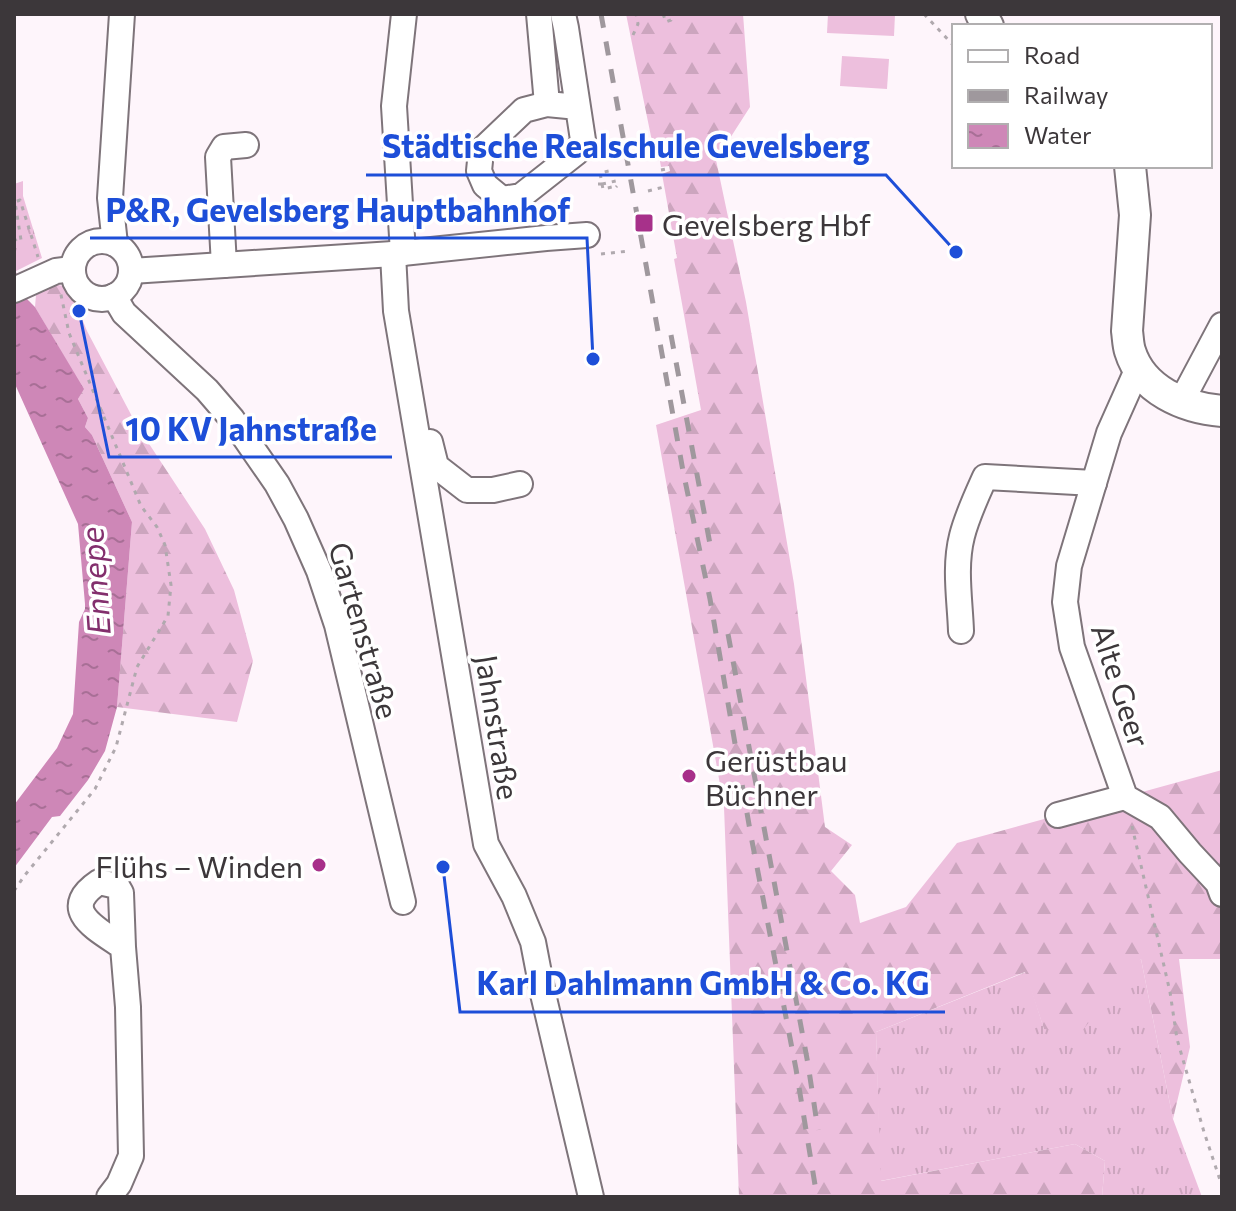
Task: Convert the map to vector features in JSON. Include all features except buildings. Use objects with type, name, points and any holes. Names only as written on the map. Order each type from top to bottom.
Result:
[{"type":"main road","points":[[1130,168],[1135,215],[1127,331],[1130,350],[1138,368],[1162,394],[1205,409],[1222,411]]},
{"type":"street","points":[[115,244],[110,198],[122,14]]},
{"type":"street","name":"Jahnstraße","points":[[404,14],[394,106],[398,254],[396,311],[486,844],[514,896],[533,942],[591,1197]]},
{"type":"street","points":[[539,14],[547,104]]},
{"type":"street","points":[[563,14],[578,107],[583,140],[577,152],[521,196],[502,199],[485,185],[479,171],[481,151],[524,110],[547,104],[578,107]]},
{"type":"street","points":[[224,265],[218,157],[224,147],[246,145]]},
{"type":"street","points":[[89,244],[110,198]]},
{"type":"street","points":[[131,271],[398,254],[533,239],[594,244]]},
{"type":"street","points":[[97,241],[115,244],[124,251],[131,271],[122,290],[104,299],[86,294],[74,279],[43,277],[75,259],[80,250],[97,241]]},
{"type":"street","name":"Gartenstraße","points":[[114,296],[124,313],[207,390],[232,419],[277,484],[296,519],[319,571],[337,625],[403,902]]},
{"type":"street","points":[[1181,402],[1222,325]]},
{"type":"street","points":[[405,364],[413,362],[417,366],[436,466],[467,490],[493,490],[520,484]]},
{"type":"street","name":"Alte Geer","points":[[1125,797],[1072,647],[1065,602],[1069,566],[1109,433],[1138,368]]},
{"type":"street","points":[[961,631],[958,566],[961,538],[985,477],[1094,483]]},
{"type":"street","points":[[1058,815],[1125,797],[1160,817],[1218,883],[1222,894]]},
{"type":"street","points":[[109,1197],[119,1184],[131,1156],[128,1007],[123,947]]},
{"type":"path","points":[[633,35],[638,24],[636,14]]},
{"type":"path","points":[[663,14],[666,22],[671,20],[672,14]]},
{"type":"path","points":[[924,14],[952,44]]},
{"type":"path","points":[[609,171],[600,173],[600,184],[615,185]]},
{"type":"path","points":[[648,191],[664,187]]},
{"type":"path","points":[[14,238],[17,242],[21,240],[15,202],[20,200],[43,277],[141,506],[157,527],[165,545],[171,585],[168,616],[137,667],[116,747],[95,789],[14,891]]},
{"type":"path","points":[[594,244],[629,251]]},
{"type":"path","points":[[1125,797],[1170,992],[1177,1039],[1222,1186]]},
{"type":"green space","points":[[626,14],[743,14],[750,107],[716,160],[746,302],[794,584],[825,827],[852,845],[831,871],[855,895],[860,923],[906,907],[957,843],[1222,770],[1222,959],[1179,959],[1190,1047],[1173,1119],[1141,959],[1081,1032],[1044,1029],[1025,972],[876,1032],[881,1181],[1075,1144],[1105,1161],[1102,1197],[739,1197],[724,807],[656,425],[701,410],[662,174],[670,171],[669,166],[661,167],[659,156],[655,156]]},
{"type":"green space","points":[[828,14],[895,14],[894,36],[827,33]]},
{"type":"green space","points":[[842,56],[889,59],[887,89],[840,86]]},
{"type":"green space","points":[[23,181],[23,196],[42,258],[14,272],[14,184]]},
{"type":"green space","points":[[53,284],[69,287],[87,331],[136,424],[205,529],[234,590],[253,661],[237,722],[117,707],[132,522],[92,435],[85,427],[88,418],[78,399],[83,389],[35,307],[36,295]]},
{"type":"green space","points":[[1141,959],[1173,1119],[1202,1197],[1102,1197],[1105,1161],[1075,1144],[880,1181],[876,1032],[1026,972],[1044,1029]]},
{"type":"water","name":"Ennepe","points":[[14,267],[26,298],[35,307],[84,389],[78,399],[88,418],[85,427],[92,435],[132,522],[117,707],[105,751],[88,780],[60,816],[52,817],[14,868],[14,805],[57,748],[73,714],[79,622],[85,604],[78,524],[14,382]]},
{"type":"railway","points":[[601,14],[817,1197]]},
{"type":"railway","points":[[671,335],[710,544]]},
{"type":"railway","points":[[728,634],[818,1130]]},
{"type":"place","name":"Gevelsberg Hbf","points":[[644,223]]},
{"type":"place","name":"Städtische Realschule Gevelsberg","points":[[956,252]]},
{"type":"place","name":"10 KV Jahnstraße","points":[[79,311]]},
{"type":"place","name":"P&R, Gevelsberg Hauptbahnhof","points":[[593,359]]},
{"type":"place","name":"Gerüstbau Büchner","points":[[689,776]]},
{"type":"place","name":"Flühs – Winden","points":[[319,865]]},
{"type":"place","name":"Karl Dahlmann GmbH & Co. KG","points":[[443,867]]}]
